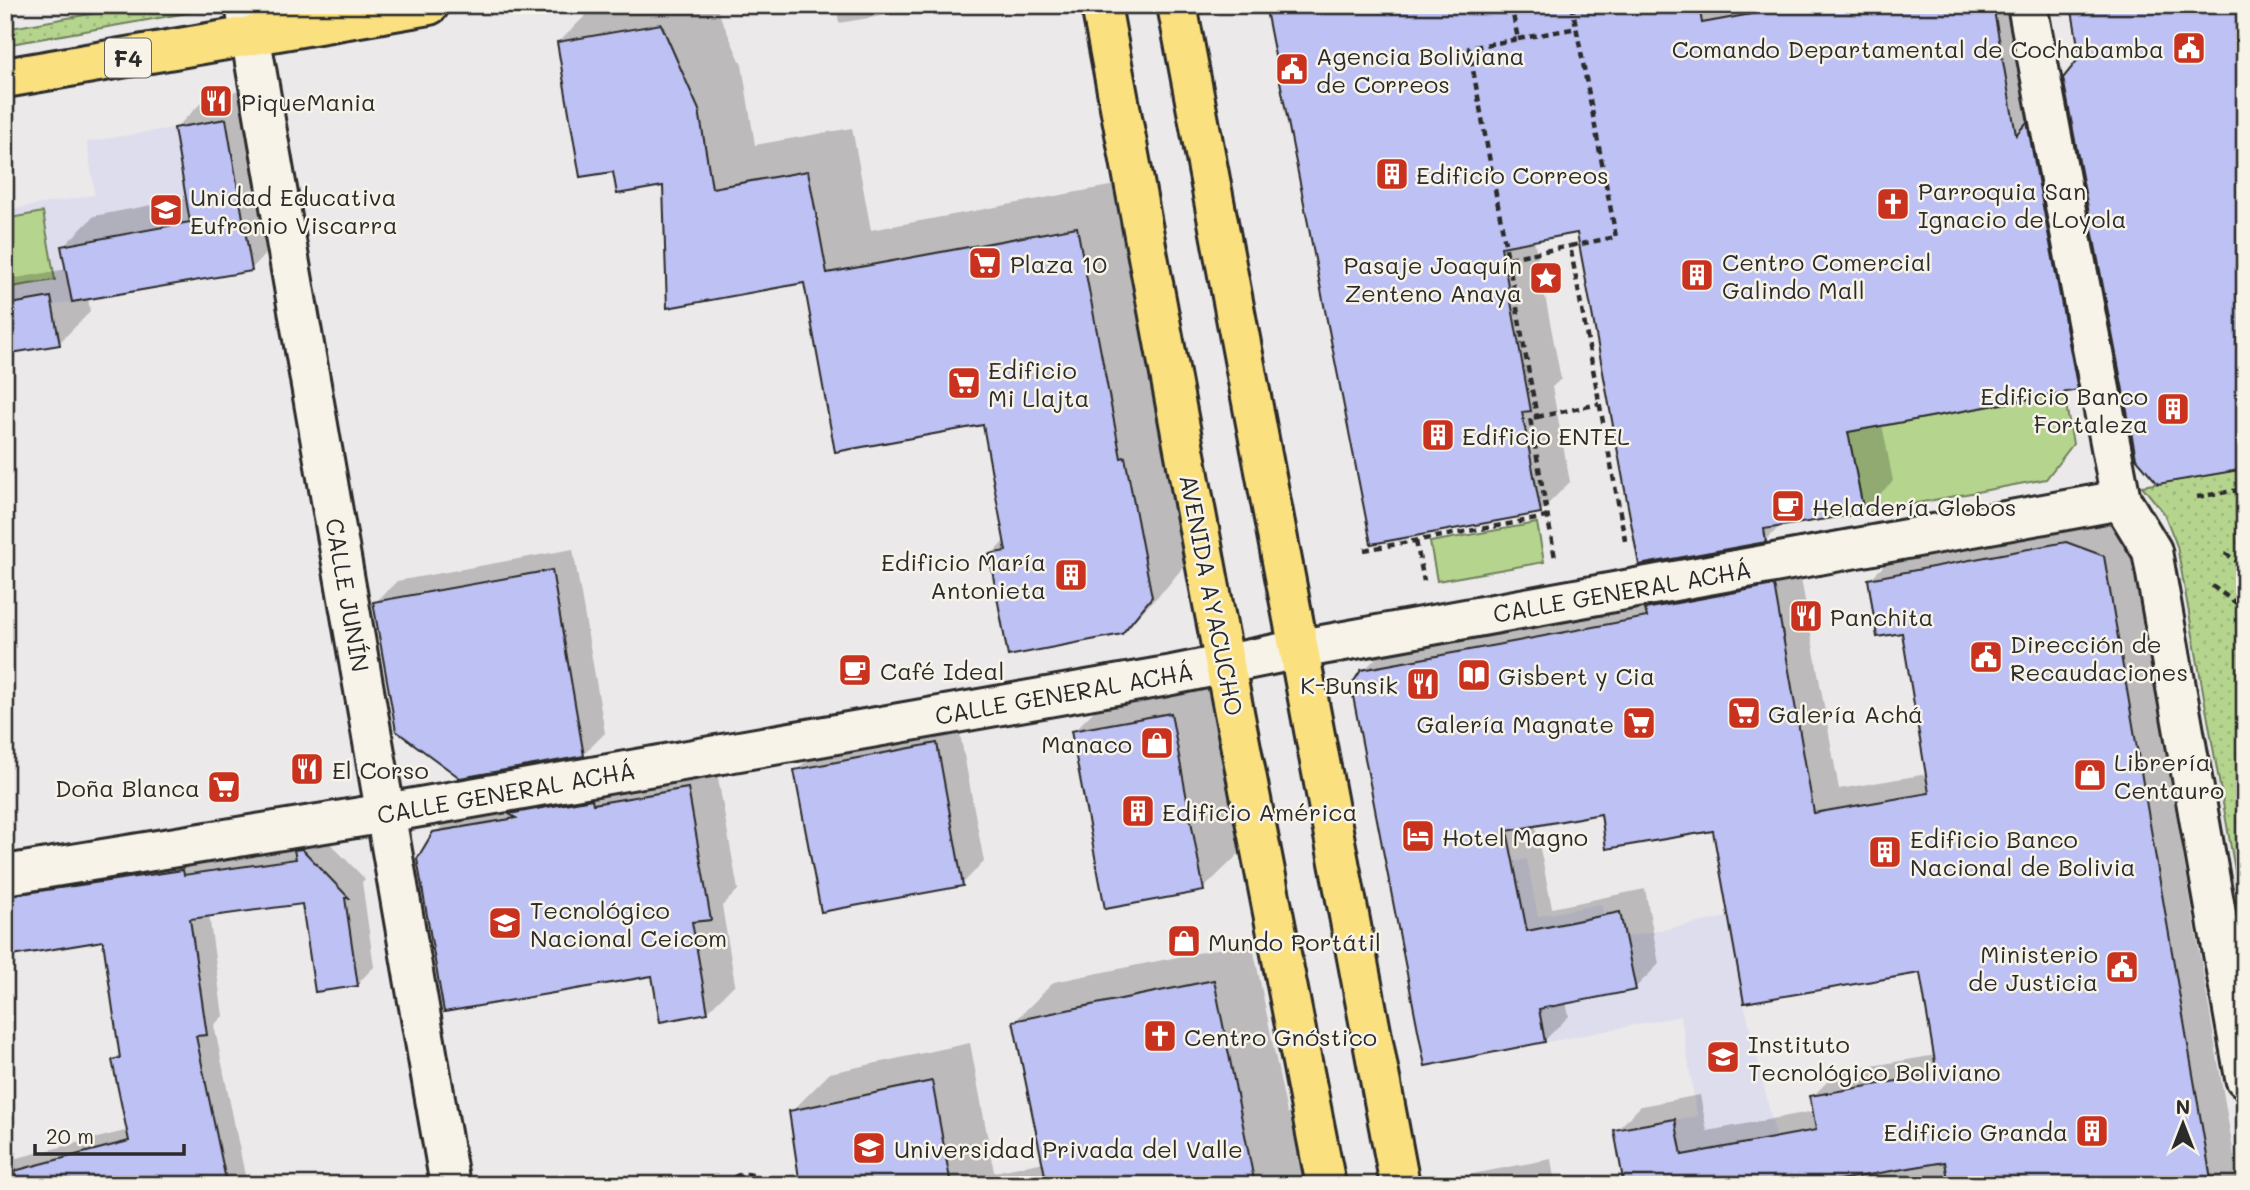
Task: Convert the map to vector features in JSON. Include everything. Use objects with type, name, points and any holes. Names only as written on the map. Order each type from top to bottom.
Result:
[{"type":"main road","name":"F4","points":[[5,78],[248,21],[429,5]]},
{"type":"main road","name":"AVENIDA AYACUCHO","points":[[1101,5],[1326,1185]]},
{"type":"main road","points":[[1177,5],[1400,1185]]},
{"type":"street","points":[[2027,5],[2121,500],[2152,551],[2245,1078]]},
{"type":"street","name":"CALLE JUNÍN","points":[[248,21],[450,1185]]},
{"type":"street","name":"CALLE GENERAL ACHÁ","points":[[5,876],[386,813],[1226,664],[2121,500]]},
{"type":"path","points":[[1511,5],[1518,39]]},
{"type":"path","points":[[1509,258],[1616,237],[1572,5]]},
{"type":"path","points":[[1537,416],[1469,48],[1577,28]]},
{"type":"path","points":[[1570,246],[1626,543]]},
{"type":"path","points":[[1364,550],[1547,517],[1530,418],[1599,404]]},
{"type":"path","points":[[2197,497],[2245,489]]},
{"type":"path","points":[[1416,541],[1424,582]]},
{"type":"path","points":[[2225,553],[2245,567]]},
{"type":"path","points":[[2212,586],[2245,610]]},
{"type":"path","points":[[725,1185],[736,1175],[753,1174],[767,1185]]},
{"type":"shaded area","points":[[226,119],[252,271],[53,305],[60,345],[5,354],[5,210],[95,195],[87,142]]},
{"type":"shaded area","points":[[1527,859],[1538,916],[1601,904],[1604,915],[1620,913],[1626,937],[1728,917],[1784,1185],[1624,1185],[1614,1130],[1697,1116],[1681,1016],[1425,1066],[1389,886]]},
{"type":"green space","points":[[141,5],[209,5],[210,9],[5,45],[5,29]]},
{"type":"green space","points":[[43,212],[55,280],[5,288],[5,219]]},
{"type":"green space","points":[[2064,393],[2073,444],[2046,479],[1864,513],[1848,432]]},
{"type":"green space","points":[[2245,469],[2245,926],[2177,546],[2164,513],[2142,486]]},
{"type":"green space","points":[[1537,523],[1544,562],[1437,581],[1430,542]]},
{"type":"building","points":[[1265,5],[1699,5],[1702,23],[1800,5],[1993,5],[2016,135],[2027,122],[2078,390],[1848,432],[1864,513],[1764,529],[1766,542],[1639,565],[1577,233],[1501,247],[1531,411],[1522,412],[1541,513],[1371,544]]},
{"type":"building","points":[[2071,5],[2245,5],[2245,469],[2158,484],[2136,458],[2063,78],[2080,57]]},
{"type":"building","points":[[661,24],[699,110],[712,188],[808,171],[827,273],[1077,227],[1121,458],[1125,457],[1152,597],[1122,634],[1008,656],[989,554],[1006,551],[983,425],[835,452],[804,283],[667,308],[663,186],[617,194],[613,172],[580,177],[557,42]]},
{"type":"building","points":[[226,119],[252,271],[72,302],[61,246],[190,222],[174,128]]},
{"type":"building","points":[[51,297],[60,345],[5,354],[5,305]]},
{"type":"building","points":[[2066,542],[2104,556],[2212,1185],[1949,1185],[1945,1162],[1809,1185],[1624,1185],[1614,1130],[1675,1119],[1682,1155],[1816,1130],[1810,1096],[1937,1074],[1920,973],[1744,1003],[1713,831],[1606,849],[1601,814],[1507,831],[1527,931],[1620,912],[1636,990],[1539,1009],[1545,1042],[1425,1066],[1351,686],[1361,670],[1647,617],[1645,609],[1774,585],[1814,813],[1929,793],[1902,633],[1877,637],[1868,579]]},
{"type":"building","points":[[552,570],[584,756],[460,778],[396,731],[373,602]]},
{"type":"building","name":"Edificio América","points":[[1171,713],[1204,891],[1105,909],[1071,731]]},
{"type":"building","points":[[937,743],[963,886],[821,912],[794,770]]},
{"type":"building","points":[[688,788],[711,920],[692,922],[708,1013],[660,1022],[652,976],[444,1012],[417,859],[433,832],[516,818],[509,814],[592,799],[593,804]]},
{"type":"building","points":[[302,849],[349,898],[345,898],[358,986],[315,992],[302,904],[190,919],[207,1035],[196,1036],[227,1185],[16,1185],[14,1171],[129,1141],[112,1060],[120,1058],[103,941],[5,957],[5,896],[183,870],[184,875],[296,859],[294,850]]},
{"type":"building","points":[[1214,980],[1255,1185],[1047,1185],[1013,1021]]},
{"type":"building","name":"Universidad Privada del Valle","points":[[932,1081],[951,1185],[800,1185],[789,1111]]},
{"type":"place","name":"Comando Departamental de Cochabamba","points":[[2189,48]]},
{"type":"place","name":"Agencia Boliviana de Correos","points":[[1292,69]]},
{"type":"place","name":"PiqueMania","points":[[216,101]]},
{"type":"place","name":"Edificio Correos","points":[[1392,174]]},
{"type":"place","name":"Parroquia San Ignacio de Loyola","points":[[1893,204]]},
{"type":"place","name":"Unidad Educativa Eufronio Viscarra","points":[[166,210]]},
{"type":"place","name":"Plaza 10","points":[[985,263]]},
{"type":"place","name":"Centro Comercial Galindo Mall","points":[[1697,275]]},
{"type":"place","name":"Pasaje Joaquín Zenteno Anaya","points":[[1546,278]]},
{"type":"place","name":"Edificio Mi Llajta","points":[[964,383]]},
{"type":"place","name":"Edificio Banco Fortaleza","points":[[2173,409]]},
{"type":"place","name":"Edificio ENTEL","points":[[1438,435]]},
{"type":"place","name":"Heladería Globos","points":[[1788,506]]},
{"type":"place","name":"Edificio María Antonieta","points":[[1071,575]]},
{"type":"place","name":"Panchita","points":[[1806,616]]},
{"type":"place","name":"Dirección de Recaudaciones","points":[[1986,657]]},
{"type":"place","name":"Café Ideal","points":[[855,670]]},
{"type":"place","name":"Gisbert y Cia","points":[[1474,675]]},
{"type":"place","name":"K-Bunsik","points":[[1423,684]]},
{"type":"place","name":"Galería Achá","points":[[1744,713]]},
{"type":"place","name":"Galería Magnate","points":[[1639,723]]},
{"type":"place","name":"Manaco","points":[[1157,743]]},
{"type":"place","name":"El Corso","points":[[307,769]]},
{"type":"place","name":"Librería Centauro","points":[[2090,775]]},
{"type":"place","name":"Doña Blanca","points":[[224,787]]},
{"type":"place","name":"Edificio América","points":[[1138,811]]},
{"type":"place","name":"Hotel Magno","points":[[1418,836]]},
{"type":"place","name":"Edificio Banco Nacional de Bolivia","points":[[1885,852]]},
{"type":"place","name":"Tecnológico Nacional Ceicom","points":[[505,923]]},
{"type":"place","name":"Mundo Portátil","points":[[1184,941]]},
{"type":"place","name":"Ministerio de Justicia","points":[[2122,967]]},
{"type":"place","name":"Centro Gnóstico","points":[[1160,1036]]},
{"type":"place","name":"Instituto Tecnológico Boliviano","points":[[1723,1057]]},
{"type":"place","name":"Edificio Granda","points":[[2092,1131]]},
{"type":"place","name":"Universidad Privada del Valle","points":[[869,1148]]}]
